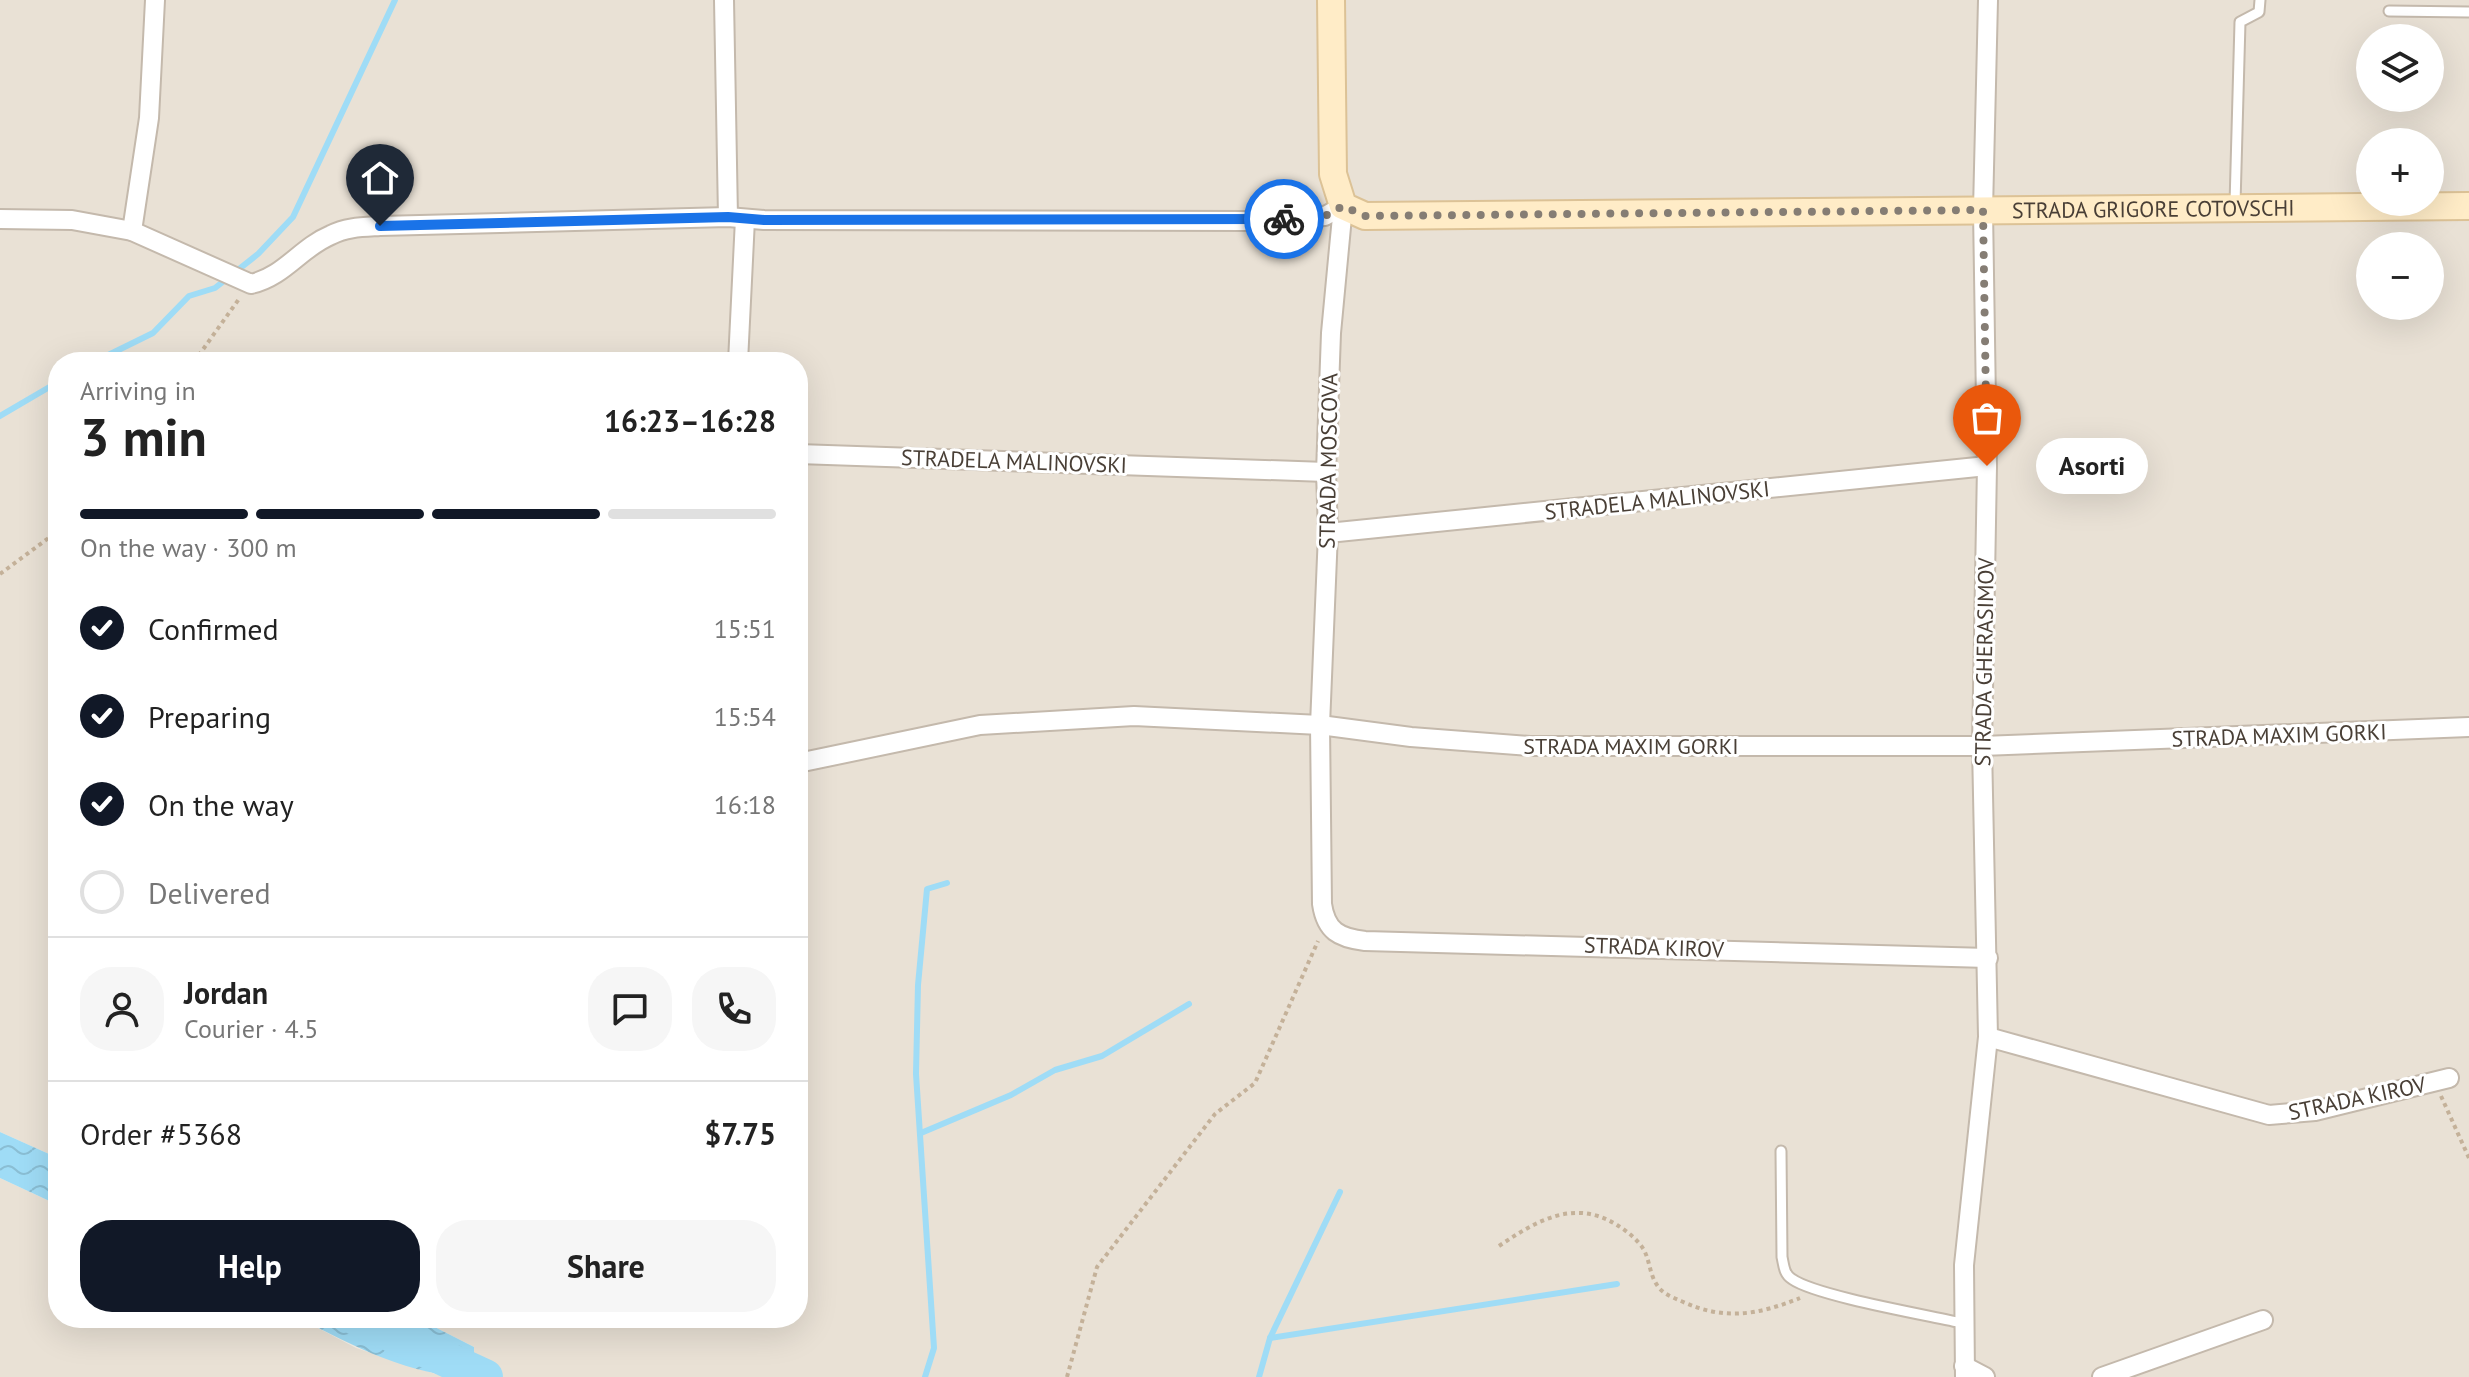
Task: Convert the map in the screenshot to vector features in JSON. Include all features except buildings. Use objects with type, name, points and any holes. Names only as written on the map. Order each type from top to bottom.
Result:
[{"type":"street","points":[[132,231],[149,118],[155,0]]},
{"type":"street","points":[[724,0],[736,218],[738,352]]},
{"type":"street","name":"STRADA MOSCOVA","points":[[1326,924],[1322,904],[1320,725],[1332,317],[1343,206],[1333,174],[1331,0]]},
{"type":"street","name":"STRADA GHERASIMOV","points":[[1964,1371],[1964,1265],[1988,1037],[1982,746],[1987,466],[1983,210],[1988,0]]},
{"type":"street","points":[[0,219],[72,220],[132,231],[251,284],[268,280],[327,236],[348,228],[736,218],[1249,221],[1325,216],[1343,206]]},
{"type":"street","name":"STRADA GRIGORE COTOVSCHI","points":[[1343,206],[1365,216],[2469,206]]},
{"type":"street","name":"STRADELA MALINOVSKI","points":[[808,454],[1326,472]]},
{"type":"street","name":"STRADELA MALINOVSKI","points":[[1328,533],[1987,466]]},
{"type":"street","name":"STRADA MAXIM GORKI","points":[[808,761],[980,725],[1134,716],[1320,725],[1411,737],[1530,746],[1982,746],[2469,727]]},
{"type":"street","name":"STRADA KIROV","points":[[1326,924],[1336,934],[1365,941],[1988,958]]},
{"type":"street","name":"STRADA KIROV","points":[[1988,1037],[2269,1115],[2315,1111],[2449,1078]]},
{"type":"street","points":[[2102,1377],[2263,1320]]},
{"type":"street","points":[[1964,1371],[1985,1377]]},
{"type":"lane","points":[[2235,208],[2240,22],[2259,12],[2260,0]]},
{"type":"lane","points":[[2389,11],[2469,12]]},
{"type":"lane","points":[[1781,1151],[1782,1257],[1786,1274],[1794,1281],[1821,1290],[1962,1323]]},
{"type":"path","points":[[201,352],[251,284]]},
{"type":"path","points":[[0,574],[48,538]]},
{"type":"path","points":[[1067,1377],[1097,1267],[1215,1114],[1255,1083],[1326,924]]},
{"type":"path","points":[[2428,1083],[2440,1095],[2469,1158]]},
{"type":"path","points":[[1499,1246],[1530,1225],[1577,1211],[1611,1221],[1628,1232],[1645,1251],[1649,1276],[1663,1293],[1696,1308],[1746,1316],[1821,1290]]},
{"type":"shaded area","points":[[0,0],[2469,0],[2469,1377],[474,1377],[474,1347],[437,1328],[808,1328],[808,352],[48,352],[48,1154],[0,1132]]},
{"type":"shaded area","points":[[0,1178],[48,1200],[48,1328],[318,1328],[356,1348],[445,1377],[0,1377]]},
{"type":"water","points":[[0,1132],[48,1154],[48,1200],[0,1178]]},
{"type":"water","points":[[319,1328],[437,1328],[474,1347],[474,1377],[428,1372],[362,1349]]},
{"type":"waterway","points":[[114,352],[153,333],[189,296],[215,288],[258,254],[293,217],[395,0]]},
{"type":"waterway","points":[[0,416],[48,388]]},
{"type":"waterway","points":[[925,1377],[934,1348],[916,1074],[918,985],[927,889],[947,883]]},
{"type":"waterway","points":[[921,1133],[1011,1095],[1055,1070],[1102,1056],[1189,1004]]},
{"type":"waterway","points":[[1259,1377],[1270,1338],[1340,1192]]},
{"type":"waterway","points":[[1270,1338],[1617,1284]]},
{"type":"waterway","points":[[379,1328],[485,1377]]},
{"type":"way so far","points":[[1284,219],[1325,216],[1343,206],[1352,213],[1365,216],[1983,210],[1987,466]]},
{"type":"place","name":"Asorti","points":[[1987,466]]},
{"type":"route","points":[[380,226],[728,217],[764,220],[1083,222],[1284,219]]}]
